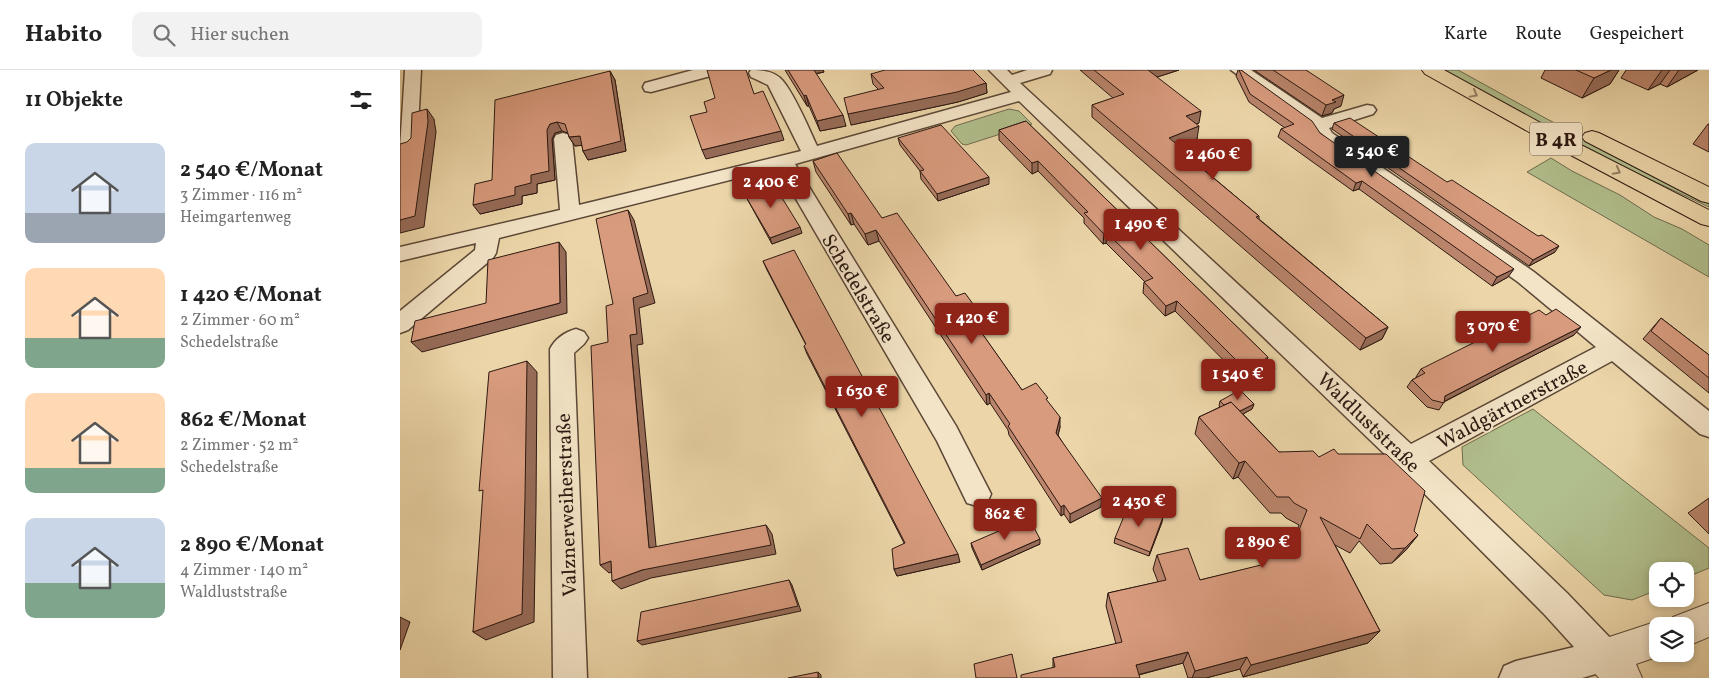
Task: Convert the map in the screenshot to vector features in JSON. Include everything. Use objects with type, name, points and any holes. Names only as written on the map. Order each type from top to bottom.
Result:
[{"type":"main road","name":"B 4R","points":[[1431,70],[1564,144],[1709,219]]},
{"type":"main road","name":"B 4R","points":[[1466,70],[1709,196]]},
{"type":"street","points":[[408,147],[414,70]]},
{"type":"street","points":[[651,87],[712,70]]},
{"type":"street","points":[[400,254],[784,161],[910,128],[1009,81],[1044,70]]},
{"type":"street","points":[[1239,70],[1264,85],[1319,126],[1324,136],[1526,276],[1709,426]]},
{"type":"street","points":[[757,73],[774,82],[787,103],[812,154]]},
{"type":"street","name":"Waldluststraße","points":[[1009,81],[1408,459],[1556,604],[1614,667]]},
{"type":"street","points":[[1319,126],[1367,110]]},
{"type":"street","points":[[563,139],[570,212]]},
{"type":"street","name":"Schedelstraße","points":[[784,161],[946,434],[977,494]]},
{"type":"street","points":[[400,324],[484,253],[489,233]]},
{"type":"street","name":"Valznerweiherstraße","points":[[570,678],[562,349],[576,338]]},
{"type":"street","name":"Waldgärtnerstraße","points":[[1408,459],[1615,348]]},
{"type":"street","points":[[1694,626],[1709,620]]},
{"type":"street","points":[[1516,678],[1614,667],[1649,645]]},
{"type":"green space","points":[[1442,70],[1458,70],[1547,119],[1709,202],[1709,207],[1594,153]]},
{"type":"green space","points":[[1009,109],[1019,111],[1032,124],[966,145],[962,144],[951,131],[955,126]]},
{"type":"green space","points":[[1551,158],[1572,171],[1620,195],[1654,217],[1682,229],[1709,245],[1709,277],[1527,172]]},
{"type":"green space","points":[[1533,409],[1709,548],[1709,568],[1694,574],[1694,562],[1649,562],[1649,593],[1632,600],[1604,595],[1463,465],[1462,447]]},
{"type":"building","points":[[707,70],[746,70],[754,94],[763,91],[781,131],[702,150],[690,116],[707,112],[704,102],[715,98]]},
{"type":"building","points":[[788,70],[814,70],[843,115],[817,121],[806,95],[804,96]]},
{"type":"building","points":[[885,70],[973,70],[986,83],[957,92],[848,114],[844,98],[884,88],[871,74]]},
{"type":"building","points":[[1094,70],[1148,70],[1201,111],[1186,116],[1199,126],[1169,138],[1184,150],[1181,151],[1259,216],[1256,217],[1388,327],[1366,338],[1092,105],[1124,94]]},
{"type":"building","points":[[1239,70],[1312,121],[1320,133],[1514,269],[1497,277],[1362,181],[1356,183],[1281,129],[1294,124],[1250,94]]},
{"type":"building","points":[[1273,70],[1306,70],[1344,95],[1332,100],[1336,102],[1326,105]]},
{"type":"building","points":[[1576,70],[1611,70],[1594,78]]},
{"type":"building","points":[[610,71],[621,141],[583,151],[580,136],[569,137],[565,124],[557,122],[550,124],[547,130],[549,171],[531,175],[531,183],[515,187],[515,195],[473,205],[475,184],[492,180],[495,100]]},
{"type":"building","points":[[427,109],[428,122],[415,216],[400,220],[400,144],[407,142],[411,138],[412,113]]},
{"type":"building","points":[[1350,118],[1447,182],[1452,180],[1538,236],[1542,235],[1559,246],[1533,260],[1334,123]]},
{"type":"building","points":[[1026,121],[1268,357],[1265,359],[1275,368],[1255,379],[1177,301],[1166,306],[1144,282],[1153,278],[1107,233],[1104,234],[1084,213],[1088,212],[1038,161],[1032,163],[999,130]]},
{"type":"building","points":[[941,125],[989,177],[937,194],[920,171],[924,170],[898,138]]},
{"type":"building","points":[[837,153],[882,218],[897,213],[956,296],[965,293],[976,308],[967,312],[1022,390],[1036,383],[1048,398],[1046,399],[1060,417],[1056,433],[1102,498],[1070,514],[1064,505],[1061,507],[1008,426],[1010,424],[989,393],[986,395],[876,230],[865,234],[851,213],[848,214],[813,161]]},
{"type":"building","points":[[771,180],[800,227],[770,238],[742,190]]},
{"type":"building","points":[[628,210],[648,293],[633,298],[637,334],[630,335],[649,548],[766,525],[771,545],[642,570],[612,581],[611,561],[600,565],[591,346],[608,342],[606,306],[613,304],[596,219]]},
{"type":"building","points":[[559,242],[560,303],[411,342],[415,321],[486,303],[488,260]]},
{"type":"building","points":[[794,250],[958,554],[894,569],[892,549],[905,543],[804,346],[806,344],[763,261]]},
{"type":"building","points":[[1556,309],[1581,327],[1445,396],[1444,403],[1432,400],[1412,380],[1425,373],[1421,369],[1539,310],[1546,315]]},
{"type":"building","points":[[1661,318],[1709,355],[1709,378],[1651,331]]},
{"type":"building","points":[[527,361],[522,614],[473,632],[483,490],[479,491],[489,372]]},
{"type":"building","points":[[1240,390],[1254,404],[1240,411],[1231,402],[1224,405],[1220,401]]},
{"type":"building","points":[[1231,402],[1279,452],[1313,451],[1319,457],[1334,449],[1338,454],[1386,454],[1425,491],[1414,531],[1418,535],[1405,548],[1392,549],[1367,524],[1360,539],[1320,517],[1380,631],[1251,665],[1247,657],[1195,671],[1188,652],[1136,665],[1140,678],[1021,678],[1021,675],[1055,667],[1053,658],[1122,642],[1108,593],[1166,580],[1157,555],[1188,548],[1200,580],[1265,564],[1274,540],[1295,540],[1307,510],[1294,503],[1289,497],[1277,497],[1245,461],[1239,463],[1199,417]]},
{"type":"building","points":[[1129,504],[1163,517],[1150,552],[1115,538]]},
{"type":"building","points":[[1029,518],[1040,539],[981,565],[971,543]]},
{"type":"building","points":[[789,580],[798,606],[637,641],[641,612]]},
{"type":"building","points":[[1012,654],[1017,678],[976,678],[974,664]]},
{"type":"building","points":[[818,672],[818,678],[788,678]]}]
